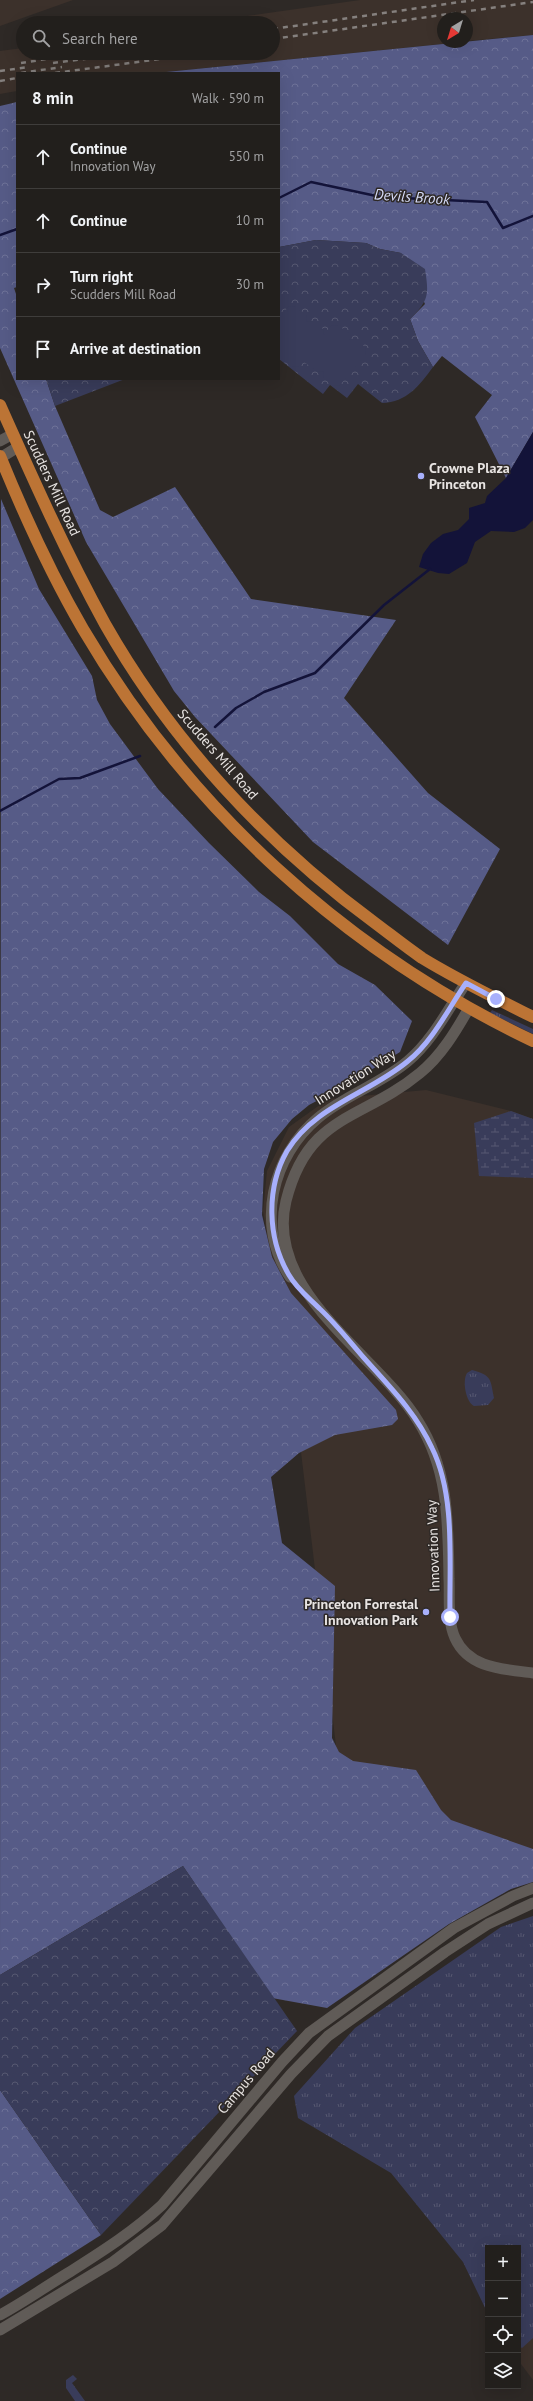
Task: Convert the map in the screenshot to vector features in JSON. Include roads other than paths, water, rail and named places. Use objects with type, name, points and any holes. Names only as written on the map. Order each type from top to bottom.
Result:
[{"type":"main road","name":"Scudders Mill Road","points":[[0,405],[18,448],[72,562],[107,626],[171,724],[197,756],[279,844],[334,893],[421,957],[466,983],[533,1017]]},
{"type":"main road","points":[[0,457],[62,591],[83,628],[149,728],[206,797],[279,871],[365,942],[454,1000],[533,1041]]},
{"type":"street","points":[[0,441],[13,434]]},
{"type":"street","points":[[0,457],[18,448]]},
{"type":"street","name":"Innovation Way","points":[[320,1309],[301,1292],[288,1273],[276,1247],[272,1223],[272,1203],[277,1178],[286,1156],[318,1118],[398,1069],[415,1055],[427,1042],[466,983]]},
{"type":"street","name":"Innovation Way","points":[[469,1008],[443,1049],[426,1068],[412,1080],[332,1126],[319,1137],[300,1164],[286,1204],[284,1225],[291,1262],[308,1294],[415,1416],[434,1450],[442,1475],[448,1511],[450,1617],[456,1640],[463,1650],[479,1663],[490,1667],[533,1673]]},
{"type":"street","name":"Campus Road","points":[[0,2315],[23,2303],[126,2237],[144,2222],[162,2205],[282,2062],[309,2033],[454,1928],[513,1896],[533,1888]]},
{"type":"street","points":[[0,2330],[113,2262],[162,2225],[290,2074],[328,2036],[445,1952],[488,1924],[533,1903]]},
{"type":"waterway","name":"Devils Brook","points":[[280,198],[311,182],[381,197],[487,202],[503,228],[533,216]]},
{"type":"waterway","name":"Devils Brook","points":[[0,235],[16,229]]},
{"type":"waterway","points":[[215,727],[236,708],[264,692],[315,673],[384,605],[430,569]]},
{"type":"waterway","points":[[0,811],[59,779],[80,778],[140,756]]},
{"type":"railway","points":[[280,28],[474,0]]},
{"type":"railway","points":[[280,38],[533,2]]},
{"type":"railway","points":[[21,63],[40,60]]},
{"type":"railway","points":[[53,63],[76,60]]},
{"type":"railway","points":[[62,72],[152,60]]},
{"type":"railway","points":[[0,71],[29,67]]},
{"type":"railway","points":[[28,72],[62,67]]},
{"type":"railway","points":[[0,81],[16,78]]},
{"type":"place","name":"Crowne Plaza Princeton","points":[[421,476]]},
{"type":"place","name":"Princeton Forrestal Innovation Park","points":[[426,1612]]}]
